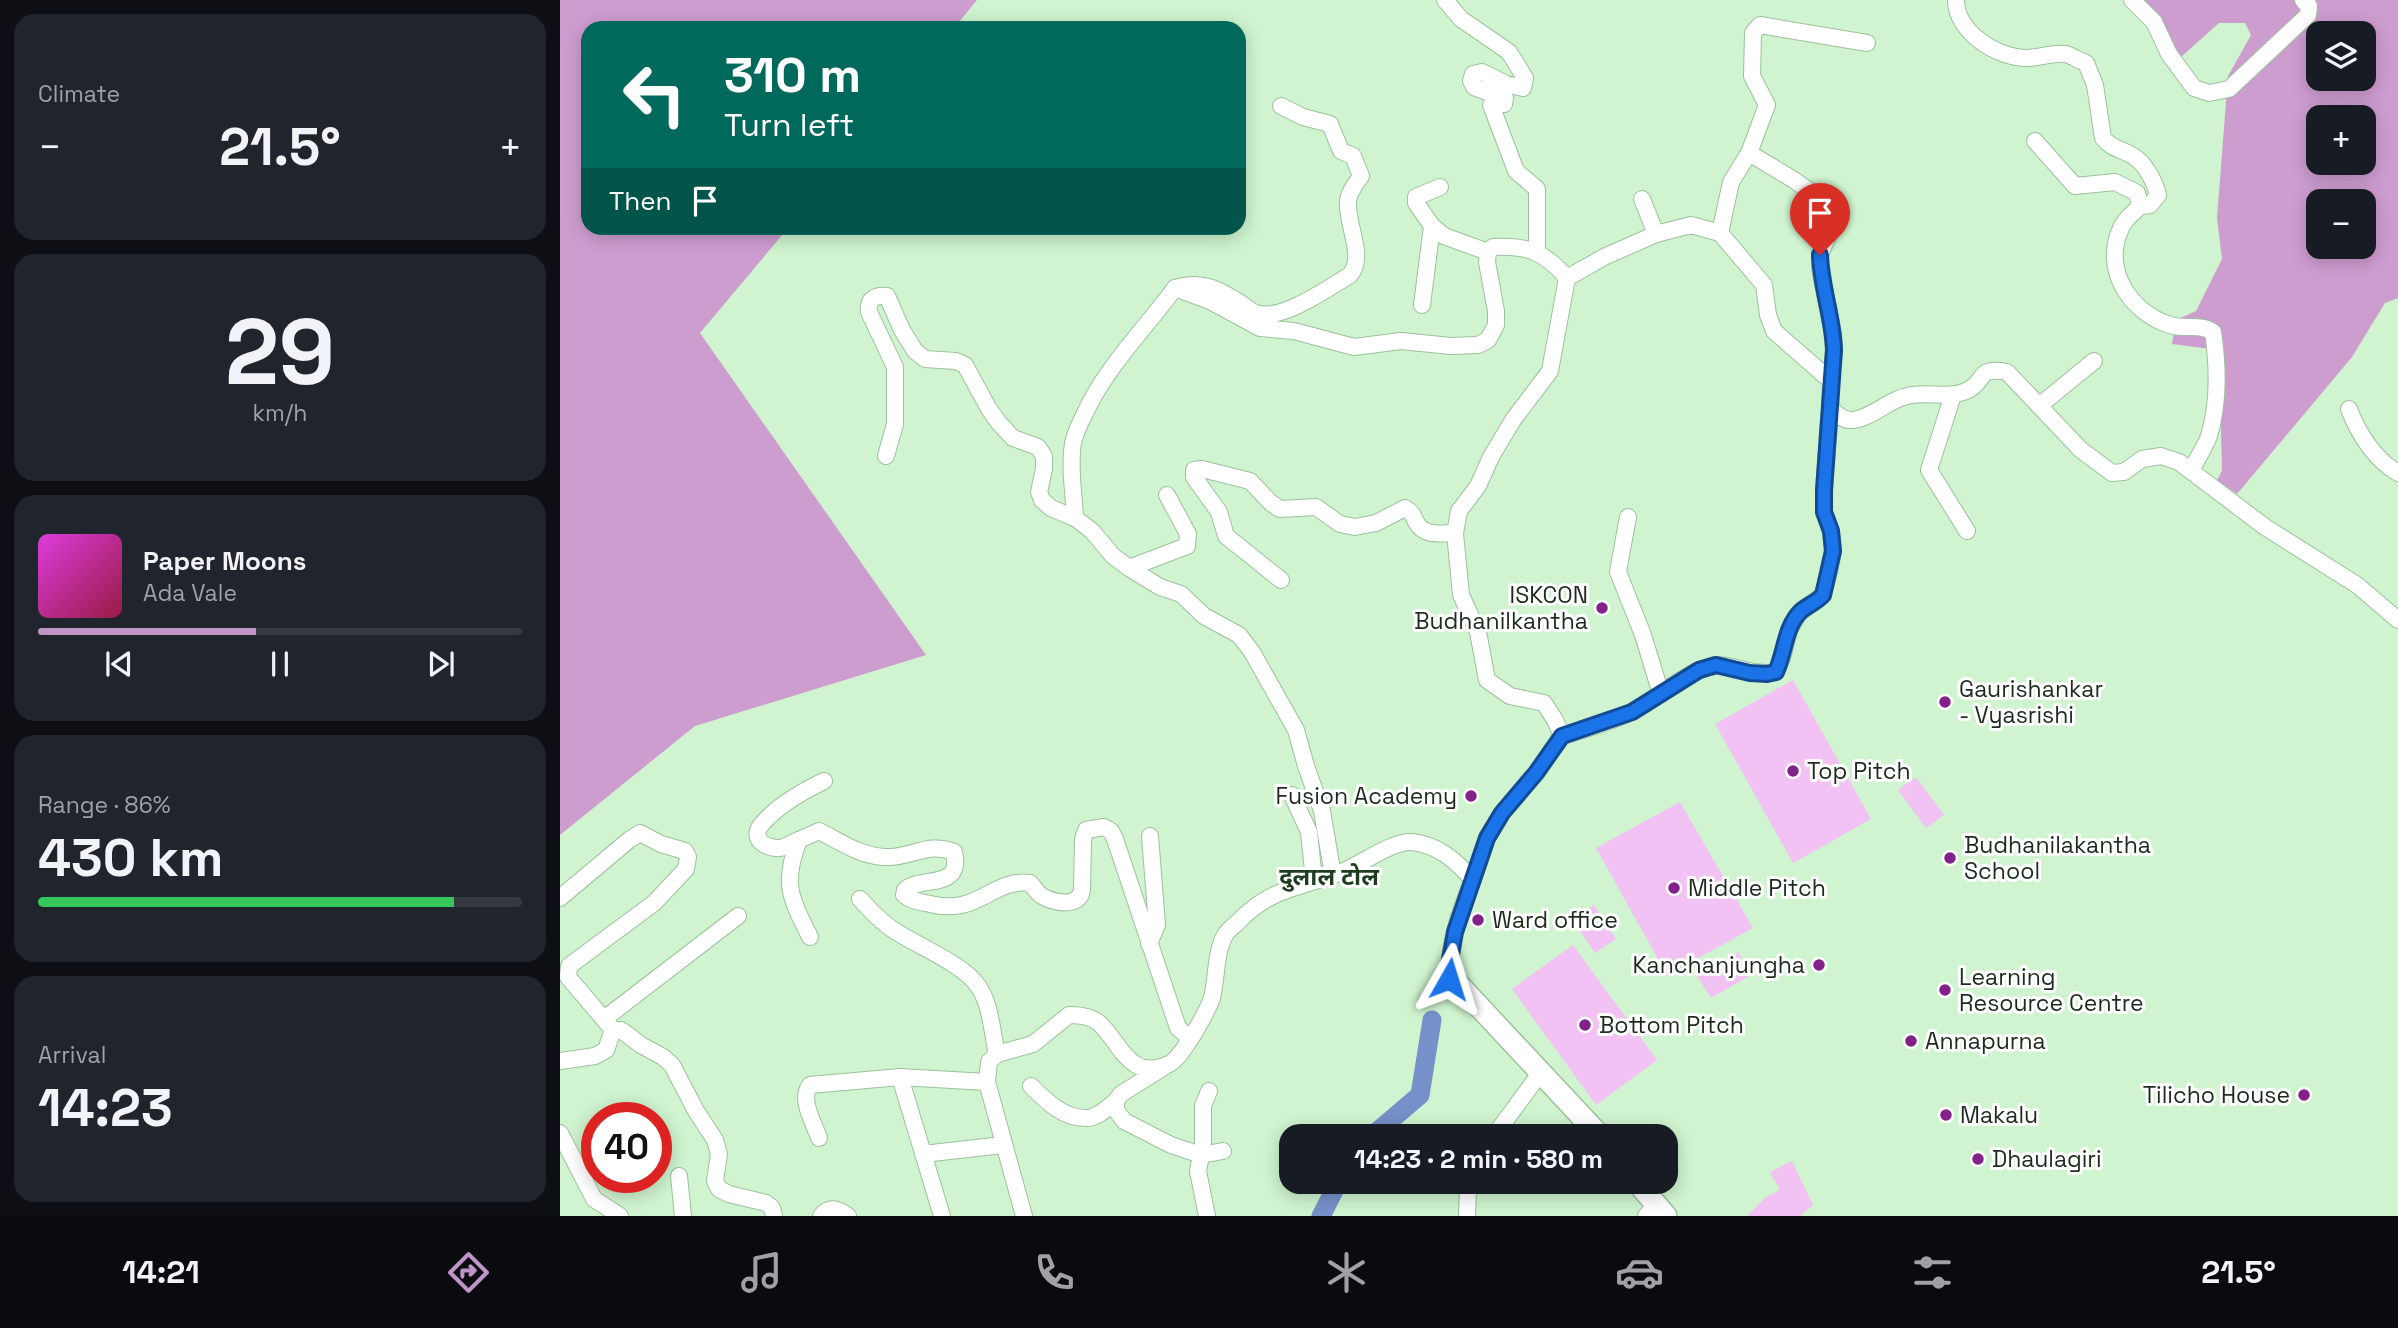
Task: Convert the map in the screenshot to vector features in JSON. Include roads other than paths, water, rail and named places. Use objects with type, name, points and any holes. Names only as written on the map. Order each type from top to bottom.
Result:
[{"type":"main road","points":[[1458,984],[1589,1124]]},
{"type":"main road","points":[[1644,1194],[1656,1213]]},
{"type":"street","points":[[1445,0],[1461,19],[1509,52],[1525,78],[1523,88],[1506,84],[1482,72],[1473,74],[1471,81],[1474,87],[1500,93],[1505,99],[1504,104],[1491,106],[1516,171],[1537,188],[1537,251]]},
{"type":"street","points":[[1956,0],[1956,12],[1962,24],[1986,45],[2002,53],[2024,58],[2065,54],[2086,64],[2095,85],[2103,138],[2108,144],[2135,157],[2155,183],[2158,195],[2150,205],[2140,206],[2123,223],[2115,243],[2115,262],[2121,287],[2143,311],[2172,326],[2206,328],[2213,332],[2217,355],[2216,403],[2208,437],[2191,470]]},
{"type":"street","points":[[2132,0],[2154,22],[2169,54],[2194,88],[2209,93],[2229,89],[2308,15],[2309,6],[2303,0]]},
{"type":"street","points":[[1720,233],[1731,181],[1749,153],[1767,106],[1752,76],[1753,33],[1759,25],[1867,43]]},
{"type":"street","points":[[1075,518],[1073,442],[1081,421],[1097,387],[1111,367],[1175,288],[1192,283],[1206,286],[1223,292],[1257,314],[1287,312],[1350,275],[1357,268],[1358,256],[1350,228],[1348,198],[1361,176],[1353,156],[1341,151],[1330,124],[1303,117],[1281,106]]},
{"type":"street","points":[[2035,141],[2076,186],[2115,182],[2137,192],[2140,206]]},
{"type":"street","points":[[1458,984],[1449,979],[1455,932],[1487,838],[1502,813],[1536,773],[1562,736],[1632,712],[1699,670],[1716,665],[1750,673],[1776,672],[1789,630],[1799,612],[1823,595],[1833,551],[1831,531],[1824,512],[1834,350],[1820,255],[1838,212],[1794,180],[1749,153]]},
{"type":"street","points":[[1440,187],[1416,197],[1416,203],[1432,226],[1451,240],[1488,252]]},
{"type":"street","points":[[1642,199],[1656,234]]},
{"type":"street","points":[[1567,278],[1604,257],[1656,234],[1690,225],[1720,233],[1764,285],[1768,316],[1774,331],[1830,381]]},
{"type":"street","points":[[1422,305],[1432,226]]},
{"type":"street","points":[[1175,288],[1210,301],[1260,328],[1294,331],[1354,347],[1401,341],[1451,346],[1478,345],[1488,340],[1496,325],[1487,262],[1488,252],[1493,247],[1508,246],[1537,251],[1556,265],[1567,278]]},
{"type":"street","points":[[1562,736],[1544,703],[1510,696],[1488,680],[1478,632],[1461,595],[1455,533],[1459,511],[1478,486],[1491,457],[1513,420],[1550,371],[1567,278]]},
{"type":"street","points":[[886,456],[895,424],[895,367],[869,312],[868,305],[872,298],[878,295],[887,296],[915,351],[925,359],[956,361],[965,365],[989,409],[1013,438],[1038,447],[1044,456],[1039,492],[1042,500],[1051,508],[1075,518],[1129,568],[1160,587],[1181,594],[1204,616],[1239,635],[1252,652],[1296,730],[1322,811],[1333,875]]},
{"type":"street","points":[[2039,406],[2094,361]]},
{"type":"street","points":[[1830,408],[1841,418],[1852,420],[1906,396],[1953,395],[1970,389],[1983,373],[1994,370],[2007,372],[2081,450],[2112,473],[2124,472],[2141,459],[2161,456],[2179,462],[2265,527],[2357,585],[2398,620]]},
{"type":"street","points":[[1953,395],[1929,470],[1967,531]]},
{"type":"street","points":[[2349,409],[2357,430],[2389,468],[2398,473]]},
{"type":"street","points":[[1281,580],[1226,536],[1219,512],[1194,477],[1194,470],[1202,469],[1250,481],[1280,509],[1316,507],[1340,524],[1355,527],[1376,523],[1405,508],[1411,511],[1419,527],[1427,533],[1455,533]]},
{"type":"street","points":[[1129,568],[1187,546],[1188,534],[1167,495]]},
{"type":"street","points":[[1628,517],[1618,572],[1643,635],[1661,694]]},
{"type":"street","points":[[824,780],[772,815],[759,828],[757,835],[760,842],[769,848],[783,847],[819,831],[851,850],[886,857],[930,847],[942,847],[954,852],[956,861],[952,872],[944,879],[916,884],[905,890],[904,895],[942,907],[969,904],[1003,887],[1024,882],[1030,883],[1039,895],[1046,898],[1072,902],[1081,897],[1083,839],[1086,830],[1104,827],[1111,831],[1178,1028],[1190,1038]]},
{"type":"street","points":[[1292,794],[1308,832],[1314,880]]},
{"type":"street","points":[[560,898],[640,833],[685,851],[688,857],[686,869],[654,903],[569,966],[568,977],[608,1024],[663,1057],[671,1065],[715,1140],[719,1154],[715,1181],[719,1189],[766,1203],[775,1216]]},
{"type":"street","points":[[1149,944],[1157,925],[1150,836]]},
{"type":"street","points":[[799,840],[792,858],[788,883],[794,906],[810,937]]},
{"type":"street","points":[[1031,1086],[1049,1105],[1088,1118],[1178,1057],[1211,1000],[1225,935],[1263,901],[1284,889],[1333,875],[1409,842],[1437,848],[1473,880]]},
{"type":"street","points":[[860,899],[892,930],[960,969],[977,983],[984,995],[997,1054]]},
{"type":"street","points":[[560,1061],[595,1056],[606,1050],[608,1024],[738,916]]},
{"type":"street","points":[[1024,1216],[986,1082],[989,1062],[997,1054],[1033,1044],[1069,1015],[1080,1015],[1098,1022],[1130,1063],[1151,1068],[1169,1064]]},
{"type":"street","points":[[1503,1124],[1541,1072]]},
{"type":"street","points":[[819,1139],[805,1099],[810,1085],[900,1077],[986,1082]]},
{"type":"street","points":[[900,1077],[942,1216]]},
{"type":"street","points":[[1207,1216],[1198,1171],[1202,1155],[1203,1106],[1209,1091]]},
{"type":"street","points":[[1116,1101],[1116,1110],[1124,1121],[1171,1145],[1202,1155],[1223,1151]]},
{"type":"street","points":[[560,1133],[594,1199],[620,1216]]},
{"type":"street","points":[[923,1154],[1003,1146]]},
{"type":"street","points":[[679,1176],[683,1216]]},
{"type":"street","points":[[1466,1216],[1468,1194]]},
{"type":"street","points":[[821,1216],[830,1209],[836,1209],[848,1216]]},
{"type":"waterway","points":[[1386,1124],[1420,1095],[1432,1020]]},
{"type":"waterway","points":[[1321,1216],[1332,1194]]},
{"type":"place","name":"ISKCON Budhanilkantha","points":[[1602,608]]},
{"type":"place","name":"Gaurishankar - Vyasrishi","points":[[1945,702]]},
{"type":"place","name":"Top Pitch","points":[[1793,771]]},
{"type":"place","name":"Fusion Academy","points":[[1471,796]]},
{"type":"place","name":"Budhanilakantha School","points":[[1950,858]]},
{"type":"place","name":"Middle Pitch","points":[[1674,888]]},
{"type":"place","name":"Ward office","points":[[1478,920]]},
{"type":"place","name":"Kanchanjungha","points":[[1819,965]]},
{"type":"place","name":"Learning Resource Centre","points":[[1945,990]]},
{"type":"place","name":"Bottom Pitch","points":[[1585,1025]]},
{"type":"place","name":"Annapurna","points":[[1911,1041]]},
{"type":"place","name":"Tilicho House","points":[[2304,1095]]},
{"type":"place","name":"Makalu","points":[[1946,1115]]},
{"type":"place","name":"Dhaulagiri","points":[[1978,1159]]},
{"type":"district","name":"दुलाल टोल","points":[[1329,877]]}]
